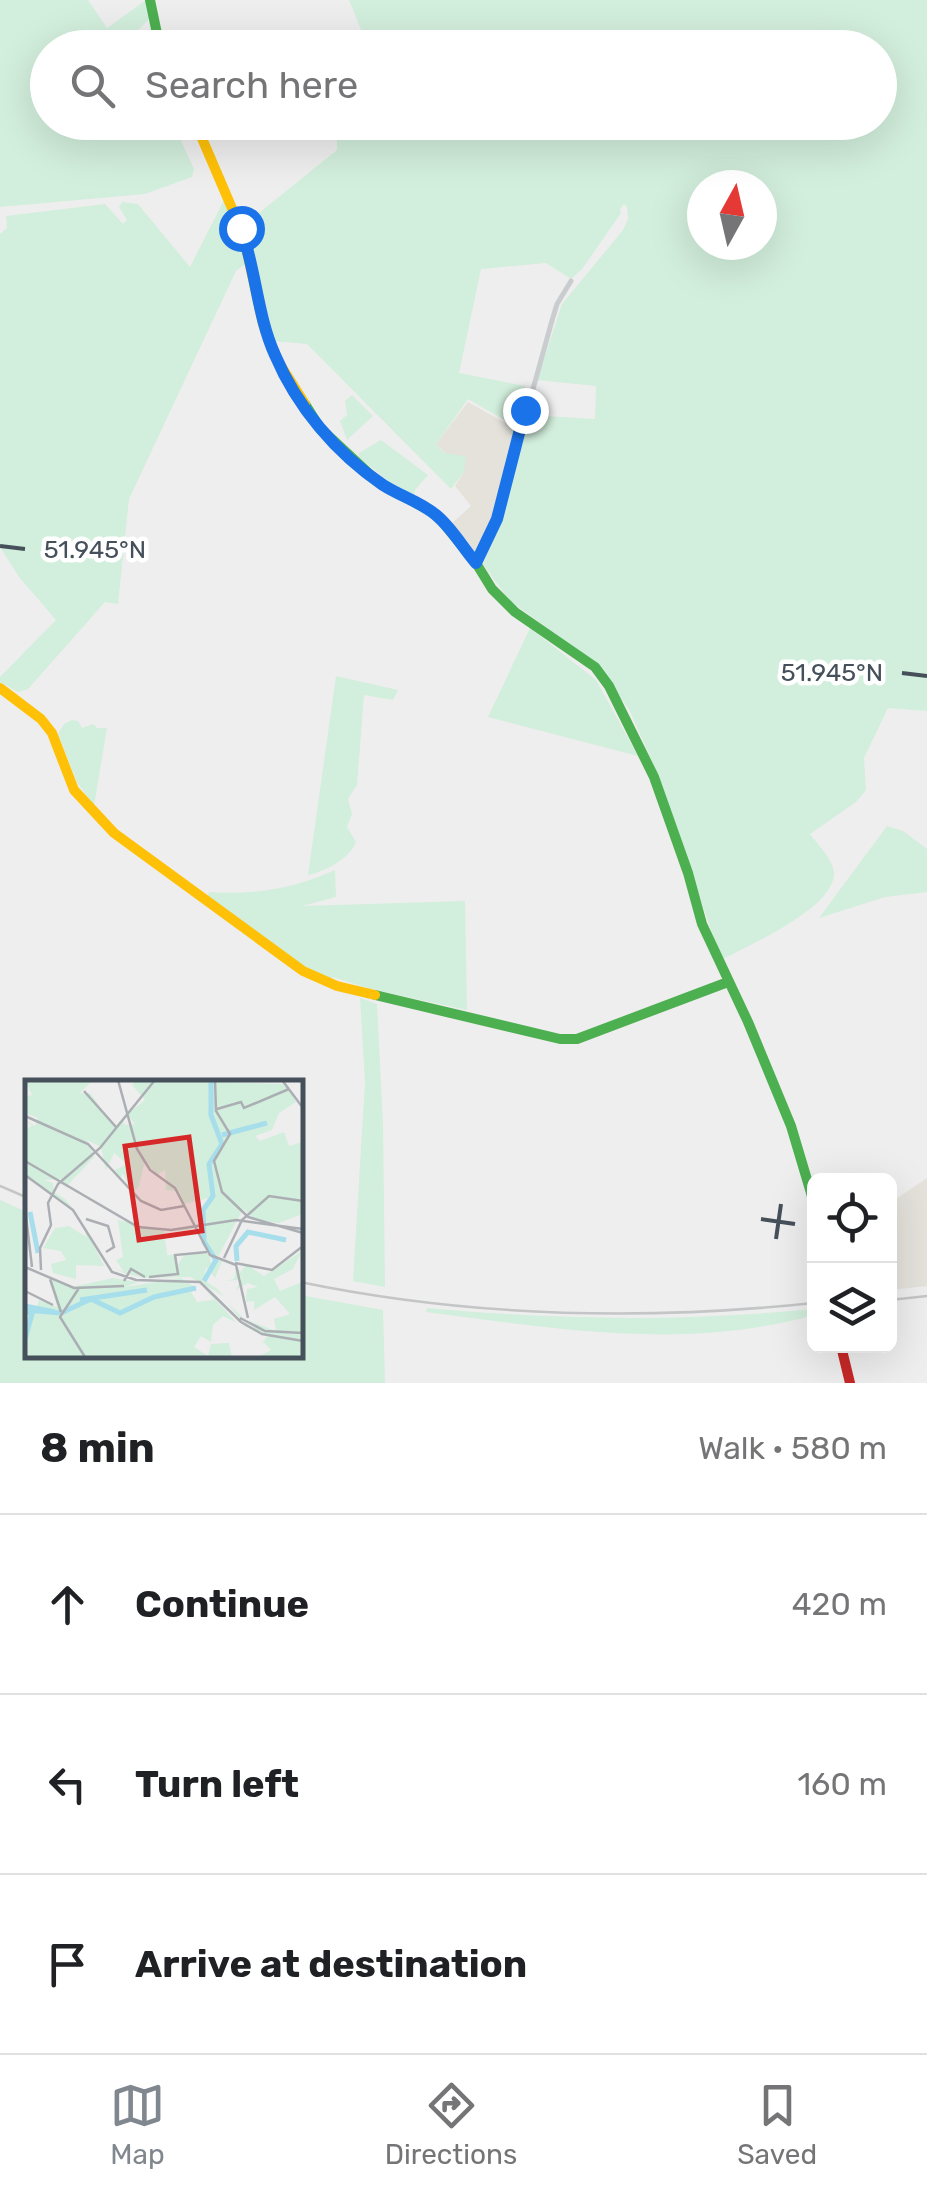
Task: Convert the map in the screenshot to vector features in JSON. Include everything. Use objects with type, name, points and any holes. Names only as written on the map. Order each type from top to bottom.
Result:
[{"type":"street","points":[[150,0],[156,30]]},
{"type":"street","points":[[203,140],[243,234],[263,324],[276,358],[303,405],[338,447],[377,480],[437,516],[492,589],[515,612],[583,658],[610,686],[654,778],[702,924],[748,1022],[807,1175]]},
{"type":"street","points":[[476,563],[497,519],[554,314],[571,281]]},
{"type":"street","points":[[0,688],[52,733],[74,790],[114,832],[303,971],[337,986],[560,1039],[577,1039],[728,982]]},
{"type":"street","points":[[843,1353],[850,1383]]},
{"type":"shaded area","points":[[468,402],[516,429],[495,517],[477,557],[451,524],[471,506],[455,486],[464,472],[436,444]]},
{"type":"shaded area","points":[[927,1178],[927,1286],[897,1289],[897,1198]]},
{"type":"green space","points":[[0,0],[88,0],[107,28],[146,0],[150,18],[139,30],[30,30],[30,140],[181,140],[194,169],[192,177],[145,194],[0,207]]},
{"type":"green space","points":[[349,0],[927,0],[927,711],[888,708],[864,758],[866,790],[856,802],[810,834],[834,870],[829,888],[804,913],[768,936],[721,960],[662,784],[629,709],[594,663],[509,600],[483,564],[504,511],[530,415],[595,419],[596,386],[537,380],[562,304],[623,230],[628,219],[627,207],[624,204],[620,209],[582,269],[571,279],[546,263],[481,269],[459,373],[525,386],[525,392],[515,426],[468,399],[436,444],[444,453],[466,456],[464,472],[451,489],[307,344],[273,341],[243,226],[337,150],[336,140],[897,140],[897,30],[361,30]]},
{"type":"green space","points":[[227,194],[250,260],[236,271],[129,499],[118,604],[105,602],[28,689],[18,692],[0,682],[0,677],[56,620],[19,577],[0,547],[0,234],[7,228],[6,216],[105,204],[123,224],[127,220],[119,207],[122,202],[138,204],[190,267]]},
{"type":"green space","points":[[352,395],[373,416],[347,440],[340,421],[347,415],[345,401]]},
{"type":"green space","points":[[381,440],[428,475],[414,496],[395,487],[359,457],[359,453]]},
{"type":"green space","points":[[530,628],[596,680],[638,756],[488,717]]},
{"type":"green space","points":[[336,676],[398,690],[393,700],[364,695],[357,785],[348,799],[352,814],[347,827],[356,842],[336,863],[308,875]]},
{"type":"green space","points":[[72,720],[82,728],[93,724],[107,728],[94,806],[77,782],[58,734]]},
{"type":"green space","points":[[887,826],[903,831],[927,849],[927,892],[885,897],[819,918]]},
{"type":"green space","points":[[335,870],[336,897],[302,906],[465,901],[467,1010],[333,977],[332,981],[284,955],[207,897],[209,892],[289,886]]},
{"type":"green space","points":[[360,998],[377,1004],[385,1287],[353,1281],[365,1082]]},
{"type":"green space","points":[[0,1200],[25,1211],[25,1358],[302,1358],[302,1295],[383,1310],[385,1383],[0,1383]]},
{"type":"green space","points":[[427,1308],[668,1318],[807,1310],[807,1317],[766,1326],[669,1334],[572,1330],[426,1312]]},
{"type":"railway","points":[[0,1186],[25,1197]]},
{"type":"railway","points":[[302,1282],[428,1303],[556,1312],[685,1312],[807,1304]]},
{"type":"railway","points":[[897,1299],[927,1296]]},
{"type":"traffic: fast","points":[[150,0],[156,30]]},
{"type":"traffic: fast","points":[[305,404],[320,428],[377,481],[437,515],[492,589],[515,612],[595,667],[609,686],[654,777],[702,924],[791,1126],[807,1180]]},
{"type":"traffic: fast","points":[[375,995],[560,1039],[577,1039],[728,982]]},
{"type":"traffic: slow","points":[[203,140],[243,234],[263,324],[276,358],[305,404]]},
{"type":"traffic: slow","points":[[0,688],[41,719],[52,733],[74,790],[114,833],[303,971],[337,986],[375,995]]},
{"type":"traffic: jam","points":[[843,1353],[850,1383]]},
{"type":"route","points":[[241,228],[263,324],[276,358],[303,405],[338,447],[377,480],[442,520],[476,563],[497,519],[525,410]]}]
